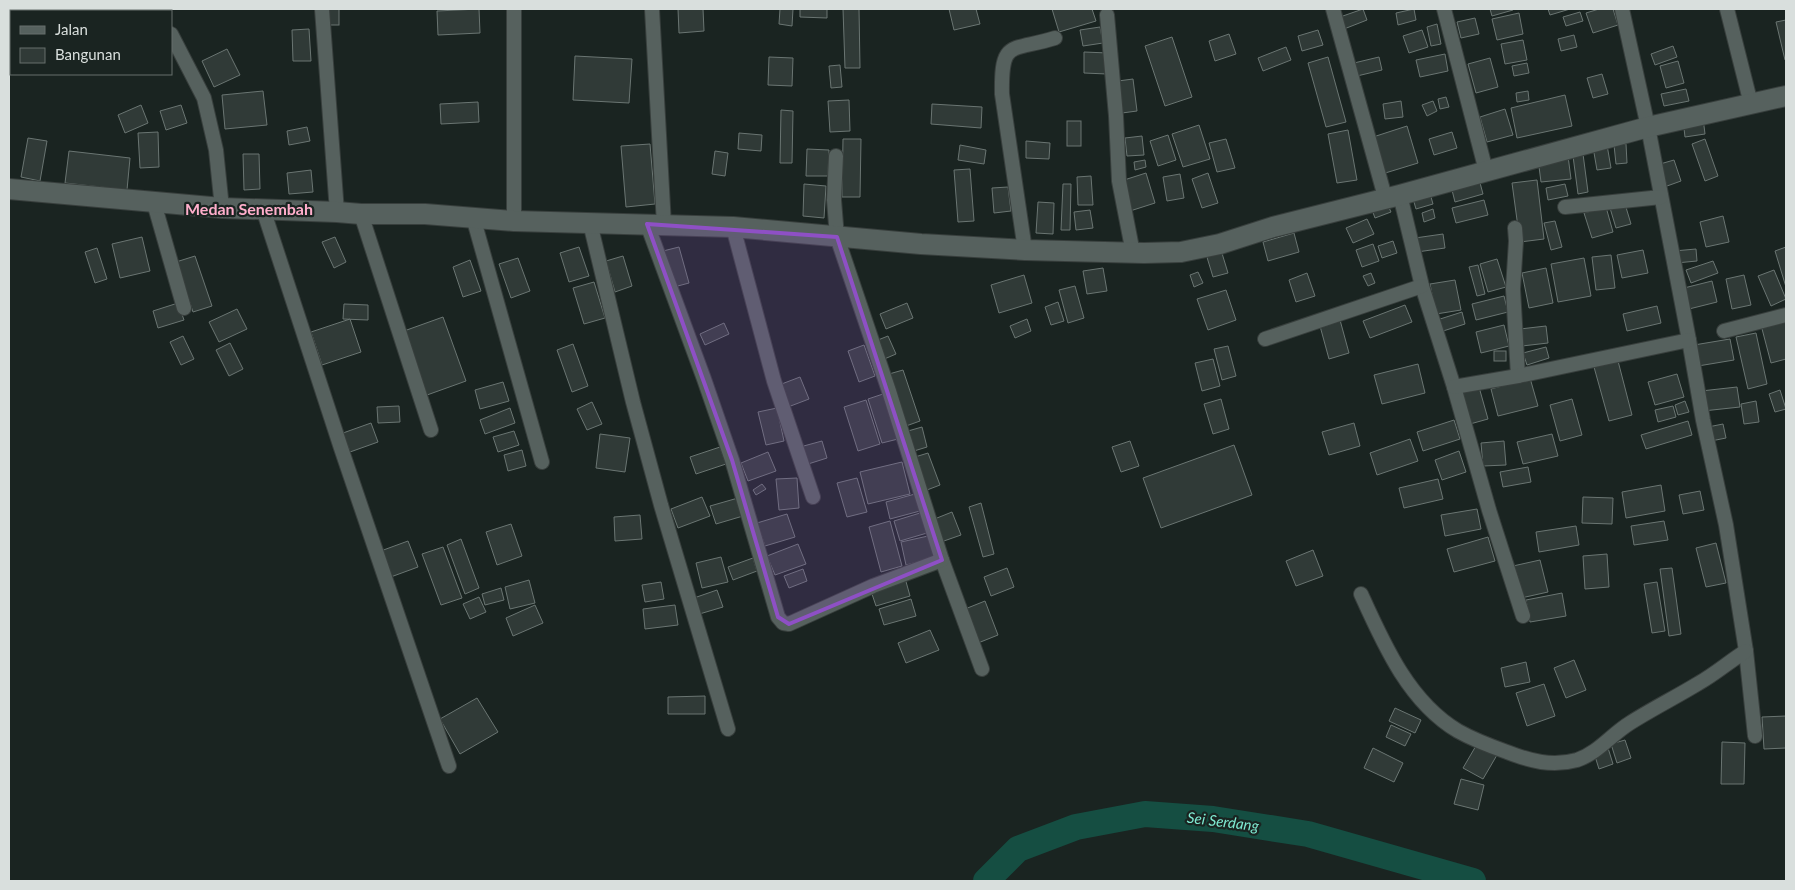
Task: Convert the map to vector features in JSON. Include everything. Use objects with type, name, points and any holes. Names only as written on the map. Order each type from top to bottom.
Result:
[{"type":"main road","points":[[9,189],[222,208],[361,214],[425,214],[514,221],[732,227],[837,237],[1025,250],[1133,253],[1181,252],[1220,244],[1273,227],[1648,127],[1786,96]]},
{"type":"street","points":[[322,9],[337,212]]},
{"type":"street","points":[[514,9],[514,221]]},
{"type":"street","points":[[652,9],[656,225],[732,460],[778,617],[783,623],[789,624],[873,586],[942,560]]},
{"type":"street","points":[[1332,9],[1454,387],[1489,510],[1523,616]]},
{"type":"street","points":[[1444,9],[1486,171]]},
{"type":"street","points":[[1622,9],[1648,127],[1703,420],[1726,525],[1746,651],[1755,736]]},
{"type":"street","points":[[1727,9],[1751,104]]},
{"type":"street","points":[[1107,15],[1116,116],[1119,181],[1133,253]]},
{"type":"street","points":[[172,36],[204,98],[216,150],[222,208]]},
{"type":"street","points":[[1025,250],[1007,133],[1001,70],[1006,53],[1022,45],[1055,38]]},
{"type":"street","points":[[836,156],[834,200],[837,237],[889,391],[942,560],[982,669]]},
{"type":"street","points":[[1565,207],[1661,197]]},
{"type":"street","points":[[154,203],[184,308]]},
{"type":"street","points":[[264,209],[341,448],[449,766]]},
{"type":"street","points":[[361,214],[431,430]]},
{"type":"street","points":[[473,217],[542,462]]},
{"type":"street","points":[[590,223],[633,402],[658,496],[728,729]]},
{"type":"street","points":[[732,227],[774,381],[813,497]]},
{"type":"street","points":[[1515,228],[1514,289],[1518,376]]},
{"type":"street","points":[[1265,339],[1422,286]]},
{"type":"street","points":[[1724,331],[1786,315]]},
{"type":"street","points":[[1454,387],[1518,376],[1689,340]]},
{"type":"street","points":[[1361,594],[1395,663],[1419,698],[1434,713],[1474,740],[1531,761],[1547,764],[1576,760],[1586,756],[1629,724],[1700,682],[1746,651]]},
{"type":"highlighted area","points":[[647,224],[837,237],[942,560],[789,624],[778,617],[732,460]]},
{"type":"building","points":[[327,9],[339,9],[339,25],[327,25]]},
{"type":"building","points":[[479,9],[480,33],[438,35],[437,11]]},
{"type":"building","points":[[678,9],[703,9],[704,31],[679,33]]},
{"type":"building","points":[[780,9],[793,9],[792,26],[779,24]]},
{"type":"building","points":[[800,9],[827,9],[827,18],[800,17]]},
{"type":"building","points":[[843,9],[859,9],[860,68],[845,68]]},
{"type":"building","points":[[949,9],[976,9],[980,24],[954,30]]},
{"type":"building","points":[[1052,9],[1092,9],[1096,21],[1059,32]]},
{"type":"building","points":[[1363,9],[1367,20],[1344,29],[1340,17]]},
{"type":"building","points":[[1414,9],[1416,20],[1398,25],[1396,13]]},
{"type":"building","points":[[1490,9],[1513,9],[1513,10],[1492,16]]},
{"type":"building","points":[[1548,9],[1570,9],[1550,15]]},
{"type":"building","points":[[1599,9],[1613,9],[1618,25],[1593,33],[1586,13]]},
{"type":"building","points":[[1580,12],[1583,21],[1566,26],[1563,17]]},
{"type":"building","points":[[1519,13],[1523,34],[1497,40],[1492,19]]},
{"type":"building","points":[[1475,18],[1479,34],[1461,38],[1457,22]]},
{"type":"building","points":[[1786,20],[1786,60],[1785,60],[1776,22]]},
{"type":"building","points":[[1437,24],[1441,44],[1431,46],[1427,27]]},
{"type":"building","points":[[1100,27],[1103,43],[1083,46],[1080,30]]},
{"type":"building","points":[[309,29],[311,61],[293,61],[292,30]]},
{"type":"building","points":[[1318,30],[1323,45],[1302,51],[1298,36]]},
{"type":"building","points":[[1422,30],[1428,47],[1409,53],[1403,36]]},
{"type":"building","points":[[1229,34],[1236,54],[1215,61],[1209,41]]},
{"type":"building","points":[[1574,35],[1577,47],[1561,51],[1558,39]]},
{"type":"building","points":[[1172,37],[1192,97],[1165,106],[1145,46]]},
{"type":"building","points":[[1523,40],[1527,60],[1505,64],[1501,44]]},
{"type":"building","points":[[1673,46],[1677,57],[1655,65],[1651,54]]},
{"type":"building","points":[[1286,47],[1291,60],[1263,71],[1258,58]]},
{"type":"building","points":[[227,49],[240,75],[214,87],[202,61]]},
{"type":"building","points":[[1084,52],[1108,53],[1107,74],[1084,73]]},
{"type":"building","points":[[1445,54],[1448,71],[1420,77],[1416,60]]},
{"type":"building","points":[[575,56],[632,59],[629,103],[573,100]]},
{"type":"building","points":[[769,57],[793,58],[792,86],[768,85]]},
{"type":"building","points":[[1328,57],[1346,122],[1326,127],[1308,63]]},
{"type":"building","points":[[1379,57],[1382,70],[1357,76],[1354,63]]},
{"type":"building","points":[[1490,58],[1498,87],[1476,93],[1468,64]]},
{"type":"building","points":[[1678,61],[1684,83],[1666,88],[1660,66]]},
{"type":"building","points":[[1527,63],[1529,73],[1514,76],[1512,66]]},
{"type":"building","points":[[840,65],[842,87],[831,88],[829,66]]},
{"type":"building","points":[[1602,74],[1608,94],[1593,98],[1587,78]]},
{"type":"building","points":[[1133,79],[1137,111],[1122,113],[1118,81]]},
{"type":"building","points":[[1686,89],[1689,101],[1664,106],[1661,94]]},
{"type":"building","points":[[263,91],[267,125],[225,129],[222,95]]},
{"type":"building","points":[[1528,91],[1529,100],[1517,102],[1516,93]]},
{"type":"building","points":[[1565,95],[1572,126],[1517,138],[1511,108]]},
{"type":"building","points":[[1446,97],[1449,107],[1440,109],[1438,99]]},
{"type":"building","points":[[849,100],[850,131],[830,132],[828,101]]},
{"type":"building","points":[[1401,101],[1403,117],[1385,119],[1383,104]]},
{"type":"building","points":[[1433,101],[1437,111],[1427,116],[1422,105]]},
{"type":"building","points":[[478,102],[479,122],[441,124],[440,104]]},
{"type":"building","points":[[932,104],[982,107],[981,128],[931,124]]},
{"type":"building","points":[[141,105],[148,123],[125,133],[118,115]]},
{"type":"building","points":[[181,105],[187,123],[166,130],[160,111]]},
{"type":"building","points":[[1505,109],[1513,135],[1487,142],[1480,117]]},
{"type":"building","points":[[781,110],[793,111],[792,163],[780,163]]},
{"type":"building","points":[[1703,118],[1705,134],[1685,137],[1683,120]]},
{"type":"building","points":[[1067,121],[1081,121],[1081,146],[1067,146]]},
{"type":"building","points":[[1199,125],[1210,159],[1183,167],[1172,134]]},
{"type":"building","points":[[1407,126],[1418,163],[1382,174],[1370,138]]},
{"type":"building","points":[[307,127],[310,141],[289,145],[287,131]]},
{"type":"building","points":[[1348,130],[1357,180],[1337,183],[1328,134]]},
{"type":"building","points":[[158,132],[159,167],[140,168],[138,133]]},
{"type":"building","points":[[1452,132],[1457,148],[1434,155],[1429,139]]},
{"type":"building","points":[[739,133],[762,135],[761,151],[738,149]]},
{"type":"building","points":[[1168,135],[1176,160],[1158,166],[1150,141]]},
{"type":"building","points":[[1142,136],[1144,155],[1127,156],[1125,138]]},
{"type":"building","points":[[28,138],[47,141],[40,181],[21,177]]},
{"type":"building","points":[[843,139],[861,139],[860,197],[842,197]]},
{"type":"building","points":[[1226,139],[1235,168],[1217,172],[1209,143]]},
{"type":"building","points":[[1705,139],[1718,176],[1705,181],[1692,144]]},
{"type":"building","points":[[1026,141],[1050,143],[1049,159],[1026,158]]},
{"type":"building","points":[[650,144],[655,204],[626,207],[621,146]]},
{"type":"building","points":[[1626,144],[1627,163],[1616,164],[1614,145]]},
{"type":"building","points":[[960,145],[986,150],[984,164],[958,160]]},
{"type":"building","points":[[1607,145],[1611,168],[1597,170],[1593,147]]},
{"type":"building","points":[[807,149],[829,150],[828,176],[806,176]]},
{"type":"building","points":[[69,151],[130,158],[127,190],[65,183]]},
{"type":"building","points":[[715,151],[728,153],[725,176],[712,174]]},
{"type":"building","points":[[243,154],[259,154],[260,189],[244,190]]},
{"type":"building","points":[[1583,154],[1588,192],[1578,194],[1573,156]]},
{"type":"building","points":[[1568,156],[1571,179],[1541,182],[1538,159]]},
{"type":"building","points":[[1145,160],[1146,167],[1135,170],[1134,162]]},
{"type":"building","points":[[1674,160],[1681,181],[1667,186],[1660,164]]},
{"type":"building","points":[[970,169],[974,221],[958,222],[954,170]]},
{"type":"building","points":[[311,170],[313,192],[289,194],[287,173]]},
{"type":"building","points":[[1146,173],[1155,203],[1130,211],[1121,181]]},
{"type":"building","points":[[1208,173],[1218,203],[1202,208],[1192,179]]},
{"type":"building","points":[[1180,174],[1184,198],[1167,201],[1163,177]]},
{"type":"building","points":[[1091,176],[1093,205],[1078,205],[1077,177]]},
{"type":"building","points":[[1479,179],[1483,194],[1455,202],[1451,186]]},
{"type":"building","points":[[1537,180],[1544,239],[1520,242],[1512,183]]},
{"type":"building","points":[[804,184],[826,186],[824,218],[803,216]]},
{"type":"building","points":[[1063,184],[1071,184],[1070,230],[1061,230]]},
{"type":"building","points":[[1565,184],[1568,196],[1548,200],[1546,188]]},
{"type":"building","points":[[1008,187],[1011,211],[994,213],[992,188]]},
{"type":"building","points":[[1429,190],[1433,204],[1416,209],[1412,195]]},
{"type":"building","points":[[1484,200],[1488,215],[1456,223],[1452,208]]},
{"type":"building","points":[[1386,201],[1391,212],[1375,218],[1371,207]]},
{"type":"building","points":[[1038,202],[1054,203],[1053,234],[1036,233]]},
{"type":"building","points":[[1625,204],[1631,224],[1616,228],[1610,208]]},
{"type":"building","points":[[1606,207],[1613,232],[1592,238],[1584,213]]},
{"type":"building","points":[[1433,209],[1435,218],[1424,222],[1422,213]]},
{"type":"building","points":[[1090,210],[1093,228],[1076,230],[1074,212]]},
{"type":"building","points":[[1723,216],[1729,242],[1706,247],[1700,222]]},
{"type":"building","points":[[1367,219],[1374,234],[1353,243],[1346,228]]},
{"type":"building","points":[[1555,221],[1562,247],[1551,250],[1544,223]]},
{"type":"building","points":[[1294,233],[1299,252],[1268,261],[1263,242]]},
{"type":"building","points":[[1443,234],[1445,248],[1417,252],[1415,238]]},
{"type":"building","points":[[142,237],[150,271],[120,278],[112,244]]},
{"type":"building","points":[[335,237],[346,262],[334,268],[322,242]]},
{"type":"building","points":[[1393,241],[1397,253],[1382,258],[1378,246]]},
{"type":"building","points":[[1373,244],[1379,261],[1362,267],[1356,250]]},
{"type":"building","points":[[579,247],[589,276],[569,282],[560,253]]},
{"type":"building","points":[[679,247],[689,283],[674,287],[663,251]]},
{"type":"building","points":[[1786,247],[1786,287],[1775,251]]},
{"type":"building","points":[[97,248],[107,279],[95,283],[85,252]]},
{"type":"building","points":[[1696,249],[1697,261],[1676,263],[1674,251]]},
{"type":"building","points":[[1221,250],[1228,273],[1213,277],[1206,254]]},
{"type":"building","points":[[1643,250],[1648,273],[1622,278],[1617,255]]},
{"type":"building","points":[[1611,255],[1615,288],[1596,290],[1592,257]]},
{"type":"building","points":[[195,256],[212,306],[193,312],[176,262]]},
{"type":"building","points":[[623,256],[632,286],[615,292],[606,261]]},
{"type":"building","points":[[518,258],[530,291],[511,298],[499,264]]},
{"type":"building","points":[[1584,258],[1591,296],[1558,302],[1551,264]]},
{"type":"building","points":[[1497,259],[1506,287],[1488,292],[1480,264]]},
{"type":"building","points":[[470,260],[481,291],[463,297],[453,267]]},
{"type":"building","points":[[1713,261],[1718,273],[1691,283],[1686,270]]},
{"type":"building","points":[[1478,265],[1485,294],[1477,296],[1469,267]]},
{"type":"building","points":[[1103,268],[1107,291],[1087,294],[1083,271]]},
{"type":"building","points":[[1546,268],[1553,303],[1529,308],[1522,273]]},
{"type":"building","points":[[1774,270],[1786,299],[1771,306],[1758,276]]},
{"type":"building","points":[[1198,272],[1203,283],[1194,287],[1190,275]]},
{"type":"building","points":[[1307,273],[1315,296],[1296,302],[1289,280]]},
{"type":"building","points":[[1371,273],[1375,283],[1368,286],[1363,276]]},
{"type":"building","points":[[1024,275],[1032,303],[999,313],[991,285]]},
{"type":"building","points":[[1744,275],[1751,305],[1732,309],[1726,279]]},
{"type":"building","points":[[1455,280],[1461,310],[1436,314],[1430,284]]},
{"type":"building","points":[[1712,281],[1717,302],[1689,309],[1684,288]]},
{"type":"building","points":[[594,282],[605,318],[584,324],[573,288]]},
{"type":"building","points":[[1075,286],[1084,318],[1068,323],[1059,290]]},
{"type":"building","points":[[1226,290],[1236,320],[1208,330],[1197,299]]},
{"type":"building","points":[[1504,296],[1508,312],[1476,320],[1472,304]]},
{"type":"building","points":[[1058,302],[1064,321],[1051,325],[1045,307]]},
{"type":"building","points":[[178,303],[184,320],[158,328],[153,311]]},
{"type":"building","points":[[907,303],[913,318],[886,329],[880,314]]},
{"type":"building","points":[[344,304],[368,305],[368,320],[343,319]]},
{"type":"building","points":[[1405,305],[1412,322],[1370,338],[1363,321]]},
{"type":"building","points":[[1657,306],[1661,323],[1627,331],[1623,314]]},
{"type":"building","points":[[237,309],[247,329],[219,342],[209,322]]},
{"type":"building","points":[[1462,312],[1465,324],[1440,332],[1437,320]]},
{"type":"building","points":[[443,317],[466,381],[427,395],[404,331]]},
{"type":"building","points":[[350,319],[361,352],[322,365],[311,332]]},
{"type":"building","points":[[1027,319],[1031,331],[1015,338],[1010,326]]},
{"type":"building","points":[[1786,319],[1786,359],[1771,363],[1761,325]]},
{"type":"building","points":[[1340,320],[1349,353],[1329,359],[1320,326]]},
{"type":"building","points":[[724,323],[729,334],[705,345],[700,334]]},
{"type":"building","points":[[1504,325],[1509,346],[1481,353],[1476,332]]},
{"type":"building","points":[[1546,326],[1548,343],[1522,346],[1520,329]]},
{"type":"building","points":[[1756,333],[1767,384],[1748,389],[1736,337]]},
{"type":"building","points":[[183,336],[194,359],[181,365],[170,342]]},
{"type":"building","points":[[888,336],[896,354],[882,360],[873,342]]},
{"type":"building","points":[[1730,339],[1734,360],[1698,366],[1694,345]]},
{"type":"building","points":[[230,343],[243,369],[229,376],[216,350]]},
{"type":"building","points":[[573,344],[588,386],[572,392],[557,350]]},
{"type":"building","points":[[864,345],[875,376],[859,382],[848,351]]},
{"type":"building","points":[[1228,346],[1236,376],[1222,380],[1214,349]]},
{"type":"building","points":[[1546,347],[1549,358],[1527,365],[1523,353]]},
{"type":"building","points":[[1494,351],[1506,351],[1506,361],[1494,361]]},
{"type":"building","points":[[1213,359],[1220,386],[1202,391],[1195,363]]},
{"type":"building","points":[[1618,361],[1632,415],[1609,421],[1594,367]]},
{"type":"building","points":[[1418,364],[1425,393],[1382,404],[1374,375]]},
{"type":"building","points":[[903,370],[920,421],[906,426],[889,374]]},
{"type":"building","points":[[1677,374],[1684,397],[1655,405],[1648,382]]},
{"type":"building","points":[[800,377],[809,399],[788,407],[779,385]]},
{"type":"building","points":[[1530,378],[1538,406],[1498,416],[1491,389]]},
{"type":"building","points":[[503,382],[509,401],[480,409],[475,390]]},
{"type":"building","points":[[1479,387],[1488,419],[1470,424],[1461,392]]},
{"type":"building","points":[[1737,387],[1740,407],[1703,411],[1701,391]]},
{"type":"building","points":[[1780,390],[1786,409],[1775,412],[1769,394]]},
{"type":"building","points":[[883,394],[898,439],[882,443],[868,399]]},
{"type":"building","points":[[1221,399],[1229,429],[1213,434],[1204,404]]},
{"type":"building","points":[[1572,399],[1582,435],[1560,441],[1550,405]]},
{"type":"building","points":[[866,400],[880,444],[858,451],[844,407]]},
{"type":"building","points":[[1685,401],[1689,412],[1678,415],[1675,405]]},
{"type":"building","points":[[1756,401],[1759,422],[1744,424],[1741,404]]},
{"type":"building","points":[[592,402],[602,424],[587,430],[577,409]]},
{"type":"building","points":[[399,406],[400,422],[378,423],[377,407]]},
{"type":"building","points":[[1673,406],[1676,417],[1658,422],[1655,410]]},
{"type":"building","points":[[510,408],[515,423],[485,434],[480,420]]},
{"type":"building","points":[[777,408],[784,441],[766,445],[758,412]]},
{"type":"building","points":[[1454,420],[1460,439],[1423,451],[1417,432]]},
{"type":"building","points":[[1688,421],[1692,435],[1646,449],[1641,435]]},
{"type":"building","points":[[371,423],[378,442],[350,452],[343,433]]},
{"type":"building","points":[[1354,423],[1360,446],[1329,455],[1322,432]]},
{"type":"building","points":[[1723,424],[1726,438],[1711,441],[1708,427]]},
{"type":"building","points":[[922,427],[927,447],[914,451],[908,431]]},
{"type":"building","points":[[514,431],[519,445],[498,452],[493,437]]},
{"type":"building","points":[[600,434],[630,438],[625,472],[596,468]]},
{"type":"building","points":[[1552,434],[1558,456],[1523,464],[1517,442]]},
{"type":"building","points":[[1410,439],[1418,461],[1377,475],[1370,453]]},
{"type":"building","points":[[822,441],[827,458],[805,465],[800,447]]},
{"type":"building","points":[[1130,441],[1139,466],[1121,472],[1112,447]]},
{"type":"building","points":[[1504,441],[1506,465],[1483,466],[1481,443]]},
{"type":"building","points":[[1234,445],[1252,495],[1161,528],[1143,478]]},
{"type":"building","points":[[720,447],[726,464],[696,474],[690,457]]},
{"type":"building","points":[[522,450],[526,466],[508,471],[504,455]]},
{"type":"building","points":[[1459,451],[1466,472],[1442,480],[1435,460]]},
{"type":"building","points":[[768,452],[776,471],[748,481],[741,463]]},
{"type":"building","points":[[928,453],[940,485],[927,490],[915,457]]},
{"type":"building","points":[[902,462],[910,494],[868,504],[860,472]]},
{"type":"building","points":[[1528,467],[1531,482],[1503,487],[1500,472]]},
{"type":"building","points":[[797,478],[799,508],[779,510],[776,479]]},
{"type":"building","points":[[857,478],[867,512],[847,517],[837,483]]},
{"type":"building","points":[[1438,479],[1443,499],[1404,508],[1399,488]]},
{"type":"building","points":[[762,484],[766,489],[756,495],[753,490]]},
{"type":"building","points":[[1661,485],[1665,511],[1626,518],[1622,492]]},
{"type":"building","points":[[1700,491],[1704,510],[1683,514],[1679,495]]},
{"type":"building","points":[[915,494],[920,511],[890,519],[886,502]]},
{"type":"building","points":[[702,497],[710,516],[678,528],[671,509]]},
{"type":"building","points":[[1583,497],[1613,498],[1612,524],[1582,523]]},
{"type":"building","points":[[738,498],[743,516],[716,524],[710,506]]},
{"type":"building","points":[[981,503],[994,554],[983,557],[969,507]]},
{"type":"building","points":[[1477,509],[1481,529],[1445,536],[1441,515]]},
{"type":"building","points":[[952,512],[961,535],[941,542],[932,520]]},
{"type":"building","points":[[920,513],[927,533],[900,541],[894,521]]},
{"type":"building","points":[[787,514],[795,537],[765,546],[757,523]]},
{"type":"building","points":[[640,515],[642,539],[615,541],[614,517]]},
{"type":"building","points":[[890,521],[902,566],[881,572],[869,527]]},
{"type":"building","points":[[1664,521],[1668,540],[1634,545],[1631,526]]},
{"type":"building","points":[[511,524],[522,556],[497,565],[486,532]]},
{"type":"building","points":[[1576,526],[1579,545],[1539,552],[1536,532]]},
{"type":"building","points":[[928,536],[934,558],[906,565],[901,542]]},
{"type":"building","points":[[1488,537],[1495,561],[1454,572],[1447,549]]},
{"type":"building","points":[[461,539],[479,588],[465,594],[447,545]]},
{"type":"building","points":[[408,541],[418,567],[388,578],[378,552]]},
{"type":"building","points":[[1716,543],[1726,583],[1706,587],[1696,548]]},
{"type":"building","points":[[798,544],[806,564],[775,575],[767,556]]},
{"type":"building","points":[[443,547],[462,598],[441,605],[422,554]]},
{"type":"building","points":[[1313,550],[1323,576],[1296,586],[1286,561]]},
{"type":"building","points":[[1607,554],[1609,587],[1585,589],[1583,556]]},
{"type":"building","points":[[721,557],[728,582],[702,588],[696,563]]},
{"type":"building","points":[[753,558],[757,571],[733,580],[728,567]]},
{"type":"building","points":[[1540,560],[1548,592],[1521,598],[1513,566]]},
{"type":"building","points":[[1007,568],[1014,587],[991,596],[984,577]]},
{"type":"building","points":[[1672,568],[1681,634],[1669,636],[1660,569]]},
{"type":"building","points":[[803,569],[807,581],[789,588],[784,576]]},
{"type":"building","points":[[905,578],[910,596],[876,606],[870,588]]},
{"type":"building","points":[[529,580],[535,603],[510,609],[505,587]]},
{"type":"building","points":[[661,582],[664,599],[645,602],[642,585]]},
{"type":"building","points":[[1657,582],[1665,631],[1652,633],[1644,584]]},
{"type":"building","points":[[501,588],[504,600],[485,605],[482,594]]},
{"type":"building","points":[[717,590],[723,607],[696,615],[691,599]]},
{"type":"building","points":[[1562,593],[1566,616],[1530,622],[1526,600]]},
{"type":"building","points":[[479,597],[486,612],[470,619],[463,604]]},
{"type":"building","points":[[911,599],[916,616],[884,625],[879,609]]},
{"type":"building","points":[[985,601],[998,635],[978,643],[965,609]]},
{"type":"building","points":[[535,605],[543,623],[513,636],[506,618]]},
{"type":"building","points":[[675,605],[678,625],[645,629],[643,609]]},
{"type":"building","points":[[930,630],[939,650],[906,663],[898,643]]},
{"type":"building","points":[[1574,660],[1586,690],[1566,698],[1554,668]]},
{"type":"building","points":[[1526,662],[1530,682],[1505,687],[1501,668]]},
{"type":"building","points":[[1544,684],[1555,716],[1527,726],[1516,693]]},
{"type":"building","points":[[705,696],[705,714],[668,714],[668,697]]},
{"type":"building","points":[[477,698],[498,732],[460,754],[440,719]]},
{"type":"building","points":[[1395,708],[1421,720],[1415,733],[1389,721]]},
{"type":"building","points":[[1786,716],[1786,748],[1764,749],[1762,717]]},
{"type":"building","points":[[1391,725],[1411,734],[1405,746],[1386,737]]},
{"type":"building","points":[[1625,740],[1631,758],[1617,763],[1611,744]]},
{"type":"building","points":[[1722,742],[1745,743],[1744,784],[1721,784]]},
{"type":"building","points":[[1477,744],[1497,755],[1483,779],[1463,768]]},
{"type":"building","points":[[1373,748],[1403,763],[1394,782],[1364,768]]},
{"type":"building","points":[[1608,748],[1613,764],[1599,769],[1594,753]]},
{"type":"building","points":[[1461,779],[1484,785],[1478,810],[1454,804]]},
{"type":"waterway","name":"Sei Serdang","points":[[986,881],[1018,849],[1076,827],[1145,814],[1213,819],[1308,834],[1473,881]]},
{"type":"district","name":"Medan Senembah","points":[[249,209]]}]
